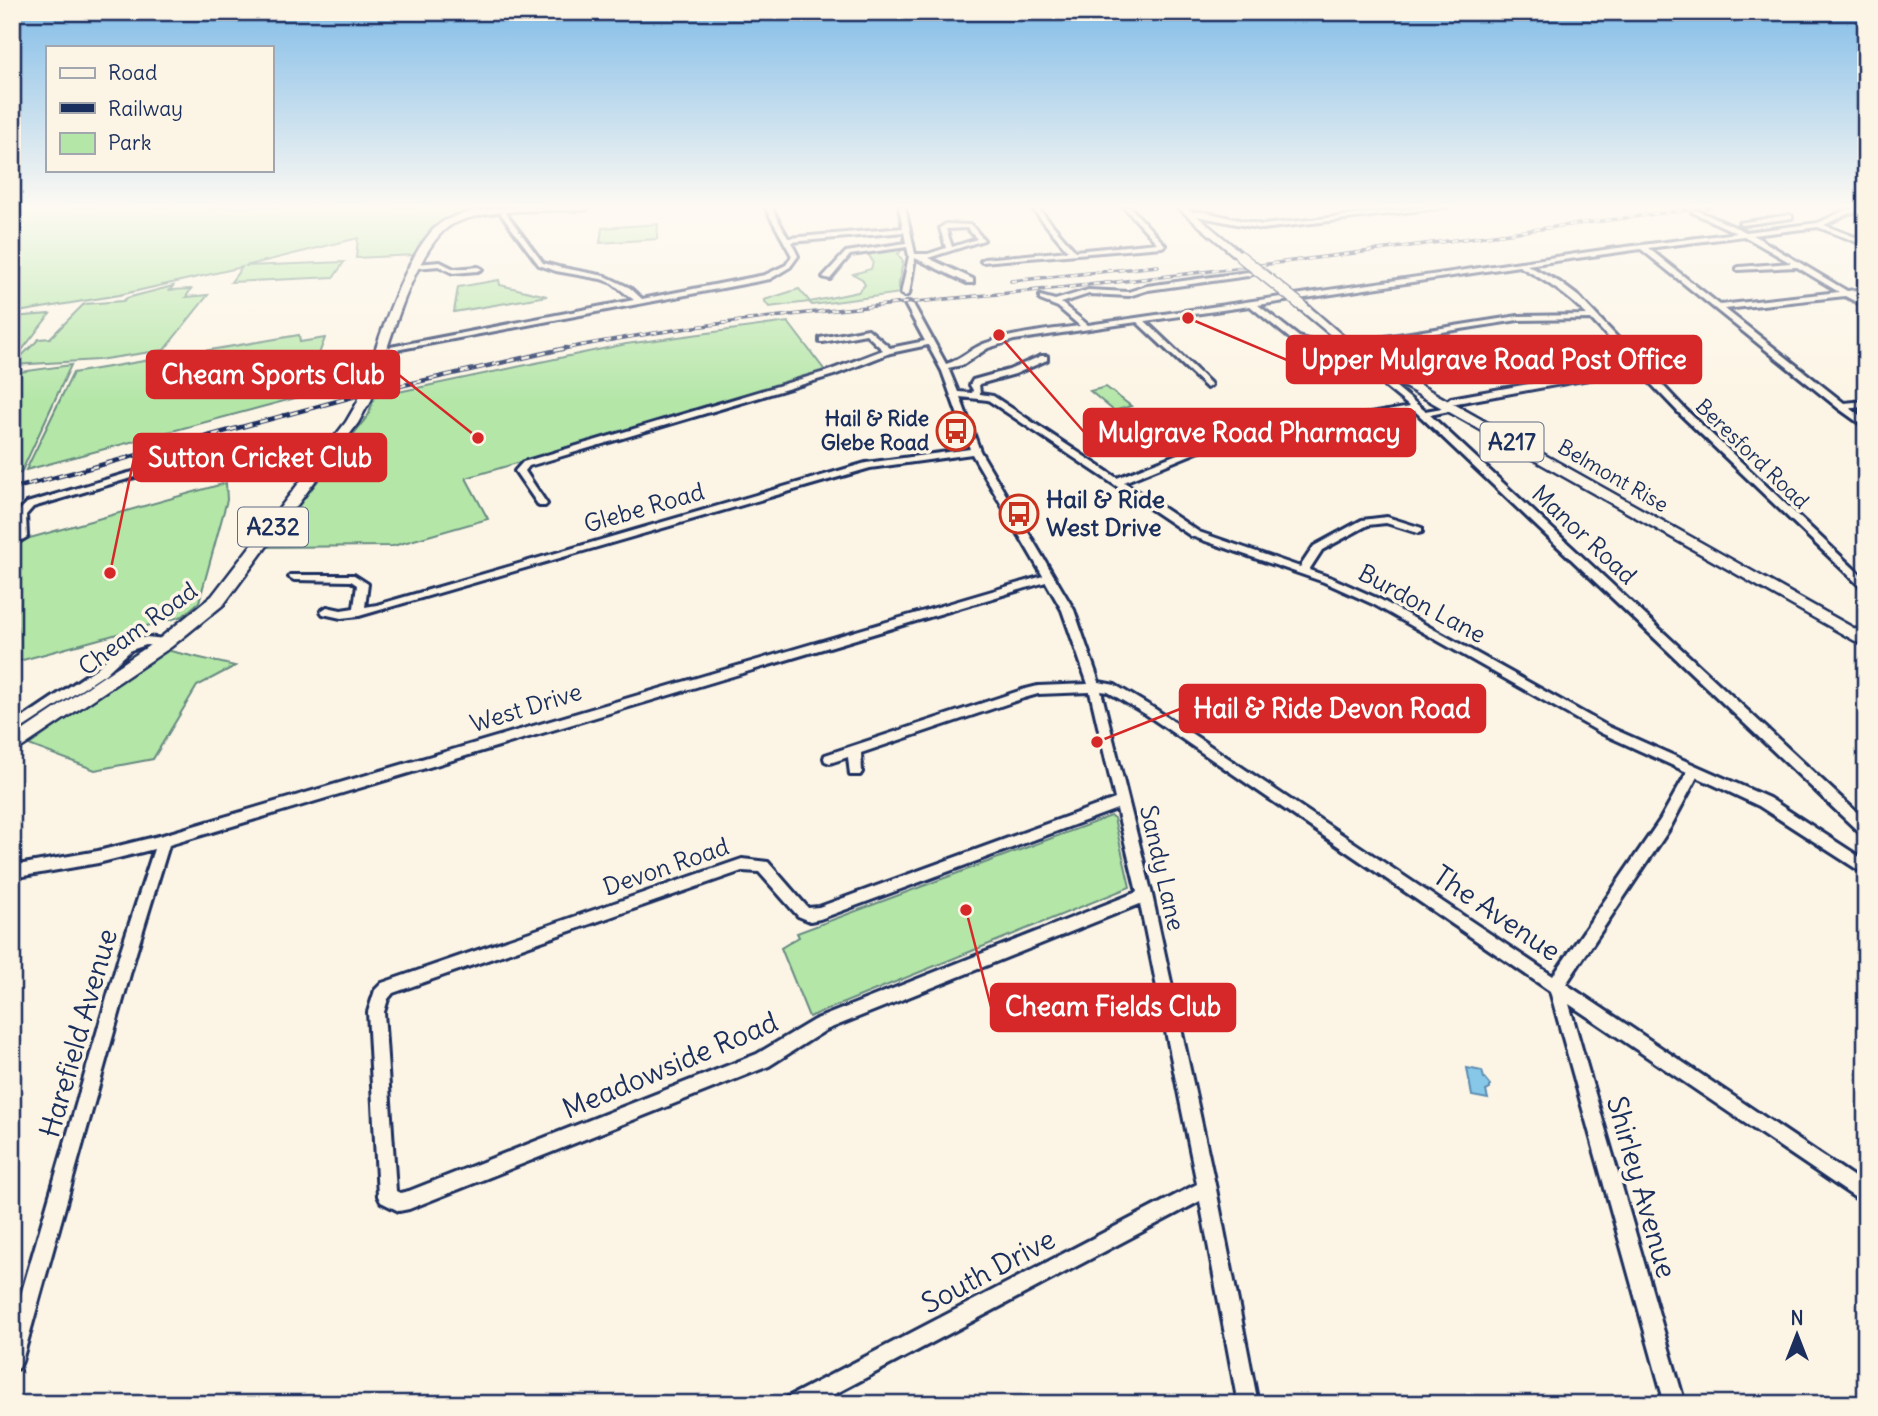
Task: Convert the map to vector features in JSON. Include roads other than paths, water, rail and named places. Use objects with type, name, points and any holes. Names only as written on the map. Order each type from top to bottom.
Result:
[{"type":"highway","name":"A232","points":[[380,351],[388,325],[413,273]]},
{"type":"highway","name":"Belmont Rise","points":[[1263,273],[1299,300],[1338,335],[1338,338],[1391,374],[1451,404],[1643,517],[1692,542],[1866,642]]},
{"type":"highway","name":"Cheam Road","points":[[12,747],[165,643],[218,600],[352,422],[366,394],[380,351]]},
{"type":"street","points":[[579,273],[611,279],[641,302]]},
{"type":"street","points":[[380,351],[749,281],[776,273]]},
{"type":"street","points":[[827,277],[830,273]]},
{"type":"street","points":[[905,293],[910,273]]},
{"type":"street","points":[[953,273],[970,281]]},
{"type":"street","points":[[945,369],[994,342],[1251,303],[1299,300],[1464,273]]},
{"type":"street","name":"Beresford Road","points":[[1536,273],[1562,288],[1594,317],[1683,412],[1866,586]]},
{"type":"street","points":[[1674,273],[1866,425]]},
{"type":"street","points":[[1810,273],[1866,305]]},
{"type":"street","points":[[1042,298],[1064,301],[1093,292],[1135,294],[1147,288],[1248,274]]},
{"type":"street","points":[[1717,309],[1866,291]]},
{"type":"street","points":[[1064,301],[1086,327]]},
{"type":"street","name":"Manor Road","points":[[1251,303],[1299,341],[1343,354],[1363,364],[1421,411],[1866,830]]},
{"type":"street","name":"Sandy Lane","points":[[909,304],[945,369],[975,451],[1072,619],[1094,687],[1145,895],[1208,1189],[1248,1404]]},
{"type":"street","points":[[1366,342],[1518,318],[1594,317]]},
{"type":"street","points":[[1139,320],[1206,385]]},
{"type":"street","points":[[823,340],[868,331],[888,351]]},
{"type":"street","points":[[542,504],[520,468],[526,464],[818,377],[888,351],[930,342]]},
{"type":"street","points":[[972,386],[1044,358]]},
{"type":"street","points":[[1116,482],[1205,446],[1421,411],[1639,367]]},
{"type":"street","name":"Burdon Lane","points":[[954,394],[972,386],[1195,534],[1303,571],[1377,602],[1605,730],[1765,802],[1866,869]]},
{"type":"street","points":[[1841,406],[1866,404]]},
{"type":"street","name":"Glebe Road","points":[[327,611],[341,614],[359,612],[869,465],[975,451]]},
{"type":"street","points":[[12,544],[22,537],[21,514],[30,505],[128,476],[208,457]]},
{"type":"street","points":[[1303,571],[1318,548],[1366,522],[1387,520],[1418,530]]},
{"type":"street","points":[[295,577],[354,578],[363,584],[359,612]]},
{"type":"street","name":"West Drive","points":[[12,872],[98,857],[163,841],[1050,577]]},
{"type":"street","points":[[12,731],[101,671],[127,647],[146,641],[165,643]]},
{"type":"street","name":"The Avenue","points":[[830,758],[1022,694],[1054,689],[1111,688],[1127,696],[1866,1196]]},
{"type":"street","points":[[854,750],[855,772]]},
{"type":"street","points":[[1556,985],[1665,824],[1694,771]]},
{"type":"street","name":"Devon Road","points":[[379,1093],[377,1004],[388,988],[400,982],[749,864],[767,870],[803,912],[810,915],[820,913],[1115,804],[1124,804]]},
{"type":"street","name":"Harefield Avenue","points":[[12,1361],[128,953],[163,841]]},
{"type":"street","name":"Meadowside Road","points":[[379,1093],[385,1189],[392,1200],[409,1200],[763,1060],[820,1025],[1145,895]]},
{"type":"street","name":"Shirley Avenue","points":[[1556,985],[1675,1404]]},
{"type":"street","name":"South Drive","points":[[795,1404],[1190,1196],[1208,1189]]},
{"type":"water","points":[[1467,1068],[1482,1071],[1490,1085],[1490,1089],[1486,1091],[1488,1099],[1472,1096]]},
{"type":"railway","points":[[1011,281],[1089,273]]},
{"type":"railway","points":[[558,350],[762,318],[1191,273]]},
{"type":"railway","points":[[558,350],[566,348]]},
{"type":"railway","points":[[12,489],[356,396],[558,350]]},
{"type":"place","name":"Upper Mulgrave Road Post Office","points":[[1188,318]]},
{"type":"place","name":"Mulgrave Road Pharmacy","points":[[999,335]]},
{"type":"place","name":"Hail & Ride Glebe Road","points":[[956,431]]},
{"type":"place","name":"Cheam Sports Club","points":[[478,438]]},
{"type":"place","name":"Hail & Ride West Drive","points":[[1019,514]]},
{"type":"place","name":"Sutton Cricket Club","points":[[110,573]]},
{"type":"place","name":"Hail & Ride Devon Road","points":[[1097,742]]},
{"type":"place","name":"Cheam Fields Club","points":[[966,910]]}]
